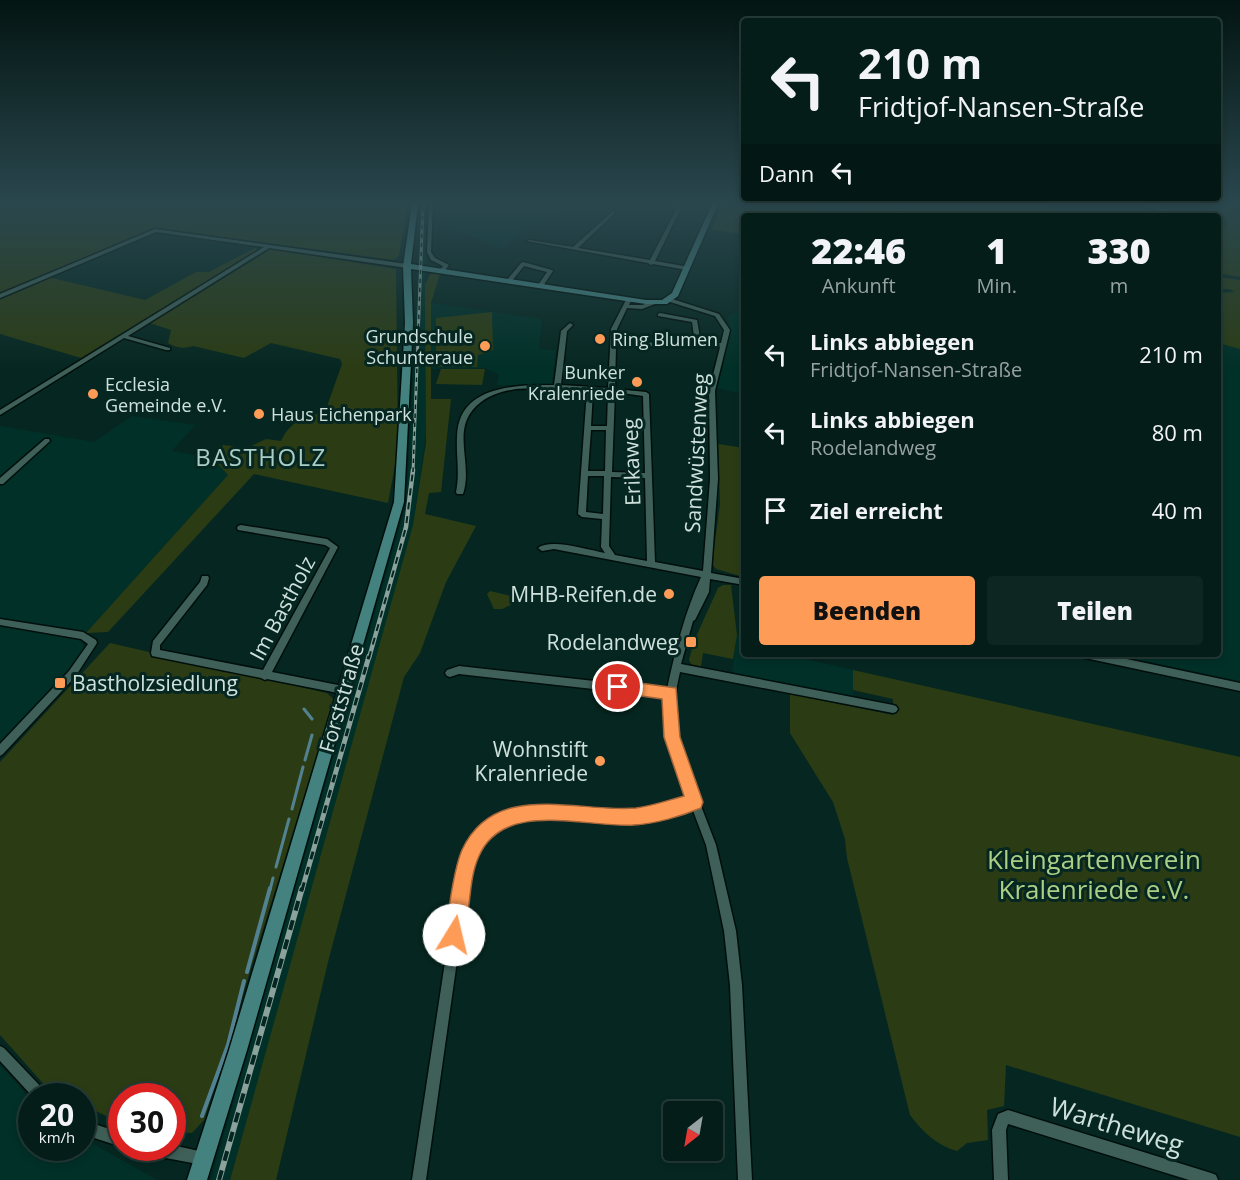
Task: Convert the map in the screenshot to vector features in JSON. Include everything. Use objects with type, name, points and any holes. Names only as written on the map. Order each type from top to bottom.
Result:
[{"type":"main road","name":"Forststraße","points":[[197,1180],[238,1050],[399,502],[409,323],[408,259]]},
{"type":"main road","points":[[407,266],[541,285],[627,303],[669,300],[675,294],[691,259]]},
{"type":"street","points":[[0,296],[87,259]]},
{"type":"street","points":[[0,413],[248,259]]},
{"type":"street","points":[[359,259],[407,266]]},
{"type":"street","points":[[433,259],[446,265],[442,271]]},
{"type":"street","points":[[629,259],[687,268]]},
{"type":"street","points":[[651,263],[653,259]]},
{"type":"street","points":[[509,280],[523,264],[550,271],[541,285]]},
{"type":"street","name":"Sandwüstenweg","points":[[669,300],[720,317],[727,330],[712,394],[714,479],[703,599],[692,618],[676,667],[670,693],[669,715],[672,737],[711,845],[730,931],[736,985],[745,1180]]},
{"type":"street","points":[[612,556],[605,547],[610,389],[614,328],[627,303]]},
{"type":"street","points":[[660,315],[695,321],[698,345]]},
{"type":"street","points":[[557,388],[564,331],[570,325]]},
{"type":"street","points":[[123,336],[168,349]]},
{"type":"street","points":[[614,344],[723,345]]},
{"type":"street","points":[[460,492],[464,480],[462,421],[471,408],[490,394],[503,389],[610,389]]},
{"type":"street","points":[[590,389],[582,514],[585,517],[606,517]]},
{"type":"street","name":"Erikaweg","points":[[610,389],[646,394],[651,564]]},
{"type":"street","points":[[588,428],[609,428]]},
{"type":"street","points":[[0,482],[47,441]]},
{"type":"street","points":[[586,473],[648,476]]},
{"type":"street","name":"Im Bastholz","points":[[241,528],[327,542],[334,547],[266,676]]},
{"type":"street","points":[[542,548],[554,546],[741,582]]},
{"type":"street","points":[[586,552],[610,560],[625,559]]},
{"type":"street","name":"Im Bastholz","points":[[205,578],[204,583],[153,651],[158,654],[343,690]]},
{"type":"street","points":[[0,621],[83,636],[93,643],[90,652],[72,674],[0,751]]},
{"type":"street","points":[[1099,657],[1240,687]]},
{"type":"street","points":[[676,667],[893,710]]},
{"type":"street","points":[[450,673],[459,670],[670,693]]},
{"type":"street","points":[[419,1180],[460,897],[467,862],[480,837],[492,825],[517,814],[536,812],[636,816],[695,802]]},
{"type":"street","points":[[0,1052],[28,1083]]},
{"type":"street","name":"Wartheweg","points":[[1001,1180],[999,1130],[1003,1119],[1008,1117],[1211,1180]]},
{"type":"street","points":[[186,1155],[203,1158]]},
{"type":"shaded area","points":[[418,259],[426,259],[425,284],[430,355],[431,303],[542,319],[539,349],[556,350],[552,386],[497,385],[499,375],[485,368],[431,369],[431,399],[413,525],[383,639],[230,1180],[211,1180],[407,502]]},
{"type":"shaded area","points":[[741,309],[741,393],[717,388],[730,333],[728,316]]},
{"type":"shaded area","points":[[1221,344],[1240,349],[1240,681],[1124,657],[1221,657]]},
{"type":"shaded area","points":[[132,416],[195,425],[172,451],[212,458],[228,475],[86,633],[81,639],[84,650],[75,665],[0,745],[0,426],[94,442]]},
{"type":"shaded area","points":[[737,635],[741,636],[741,657],[797,657],[853,670],[853,696],[732,673]]},
{"type":"shaded area","points":[[0,1065],[18,1085],[18,1161],[96,1161],[96,1145],[108,1152],[108,1161],[124,1161],[157,1180],[0,1180]]},
{"type":"green space","points":[[0,259],[82,259],[0,294]]},
{"type":"green space","points":[[234,259],[243,259],[81,358],[0,334],[0,298],[48,277],[145,300],[196,272],[209,272]]},
{"type":"green space","points":[[255,259],[334,259],[396,269],[398,449],[388,503],[254,474],[108,632],[86,633],[228,475],[212,458],[223,445],[247,448],[266,439],[281,441],[294,424],[325,412],[342,364],[340,359],[271,343],[244,358],[193,346],[177,347],[168,343],[171,330],[150,323]]},
{"type":"green space","points":[[1221,259],[1240,259],[1240,277],[1221,274]]},
{"type":"green space","points":[[431,273],[440,274],[431,303],[431,399],[451,399],[441,492],[429,493],[425,514],[476,526],[446,582],[420,653],[404,677],[329,958],[276,1180],[230,1180],[413,525],[426,443],[425,284]]},
{"type":"green space","points":[[1221,277],[1240,280],[1240,349],[1221,344],[1221,293],[1235,292],[1230,289],[1221,289]]},
{"type":"green space","points":[[492,312],[493,350],[478,355],[477,367],[436,367],[436,318]]},
{"type":"green space","points":[[441,369],[485,369],[482,385],[436,384]]},
{"type":"green space","points":[[718,444],[741,448],[741,576],[716,569],[712,564],[720,504]]},
{"type":"green space","points":[[731,585],[737,635],[733,659],[703,653],[701,667],[691,664],[689,660],[694,641],[718,588]]},
{"type":"green space","points":[[490,591],[524,599],[502,609],[494,609],[487,594]]},
{"type":"green space","points":[[110,643],[327,693],[334,700],[204,1120],[192,1133],[186,1133],[186,1083],[108,1083],[108,1117],[96,1111],[96,1083],[43,1083],[0,1035],[0,762]]},
{"type":"green space","name":"Kleingartenverein Kralenriede e.V.","points":[[853,670],[1240,757],[1240,1137],[1006,1065],[1004,1106],[987,1110],[988,1140],[967,1143],[957,1151],[936,1141],[910,1115],[847,858],[845,839],[833,802],[790,733],[790,694],[893,715],[893,699],[853,690]]},
{"type":"waterway","points":[[304,709],[312,719]]},
{"type":"waterway","points":[[305,760],[312,735]]},
{"type":"waterway","points":[[292,809],[303,767]]},
{"type":"waterway","points":[[276,867],[289,819]]},
{"type":"waterway","points":[[270,890],[273,878]]},
{"type":"waterway","points":[[247,972],[270,888]]},
{"type":"waterway","points":[[202,1116],[228,1045],[244,981]]},
{"type":"railway","points":[[413,472],[421,259]]},
{"type":"railway","points":[[369,658],[406,527],[413,470]]},
{"type":"railway","points":[[302,890],[369,656]]},
{"type":"railway","points":[[219,1180],[302,888]]},
{"type":"place","name":"Ring Blumen","points":[[600,339]]},
{"type":"place","name":"Grundschule Schunteraue","points":[[485,346]]},
{"type":"place","name":"Bunker Kralenriede","points":[[637,382]]},
{"type":"place","name":"Ecclesia Gemeinde e.V.","points":[[93,394]]},
{"type":"place","name":"Haus Eichenpark","points":[[259,414]]},
{"type":"place","name":"MHB-Reifen.de","points":[[669,594]]},
{"type":"place","name":"Rodelandweg","points":[[691,642]]},
{"type":"place","name":"Bastholzsiedlung","points":[[60,683]]},
{"type":"place","name":"Wohnstift Kralenriede","points":[[600,761]]},
{"type":"district","name":"BASTHOLZ","points":[[261,456]]},
{"type":"route","points":[[454,935],[465,870],[470,854],[485,831],[500,820],[517,814],[536,812],[636,816],[657,813],[695,802],[678,759],[670,730],[670,693],[618,687]]}]
